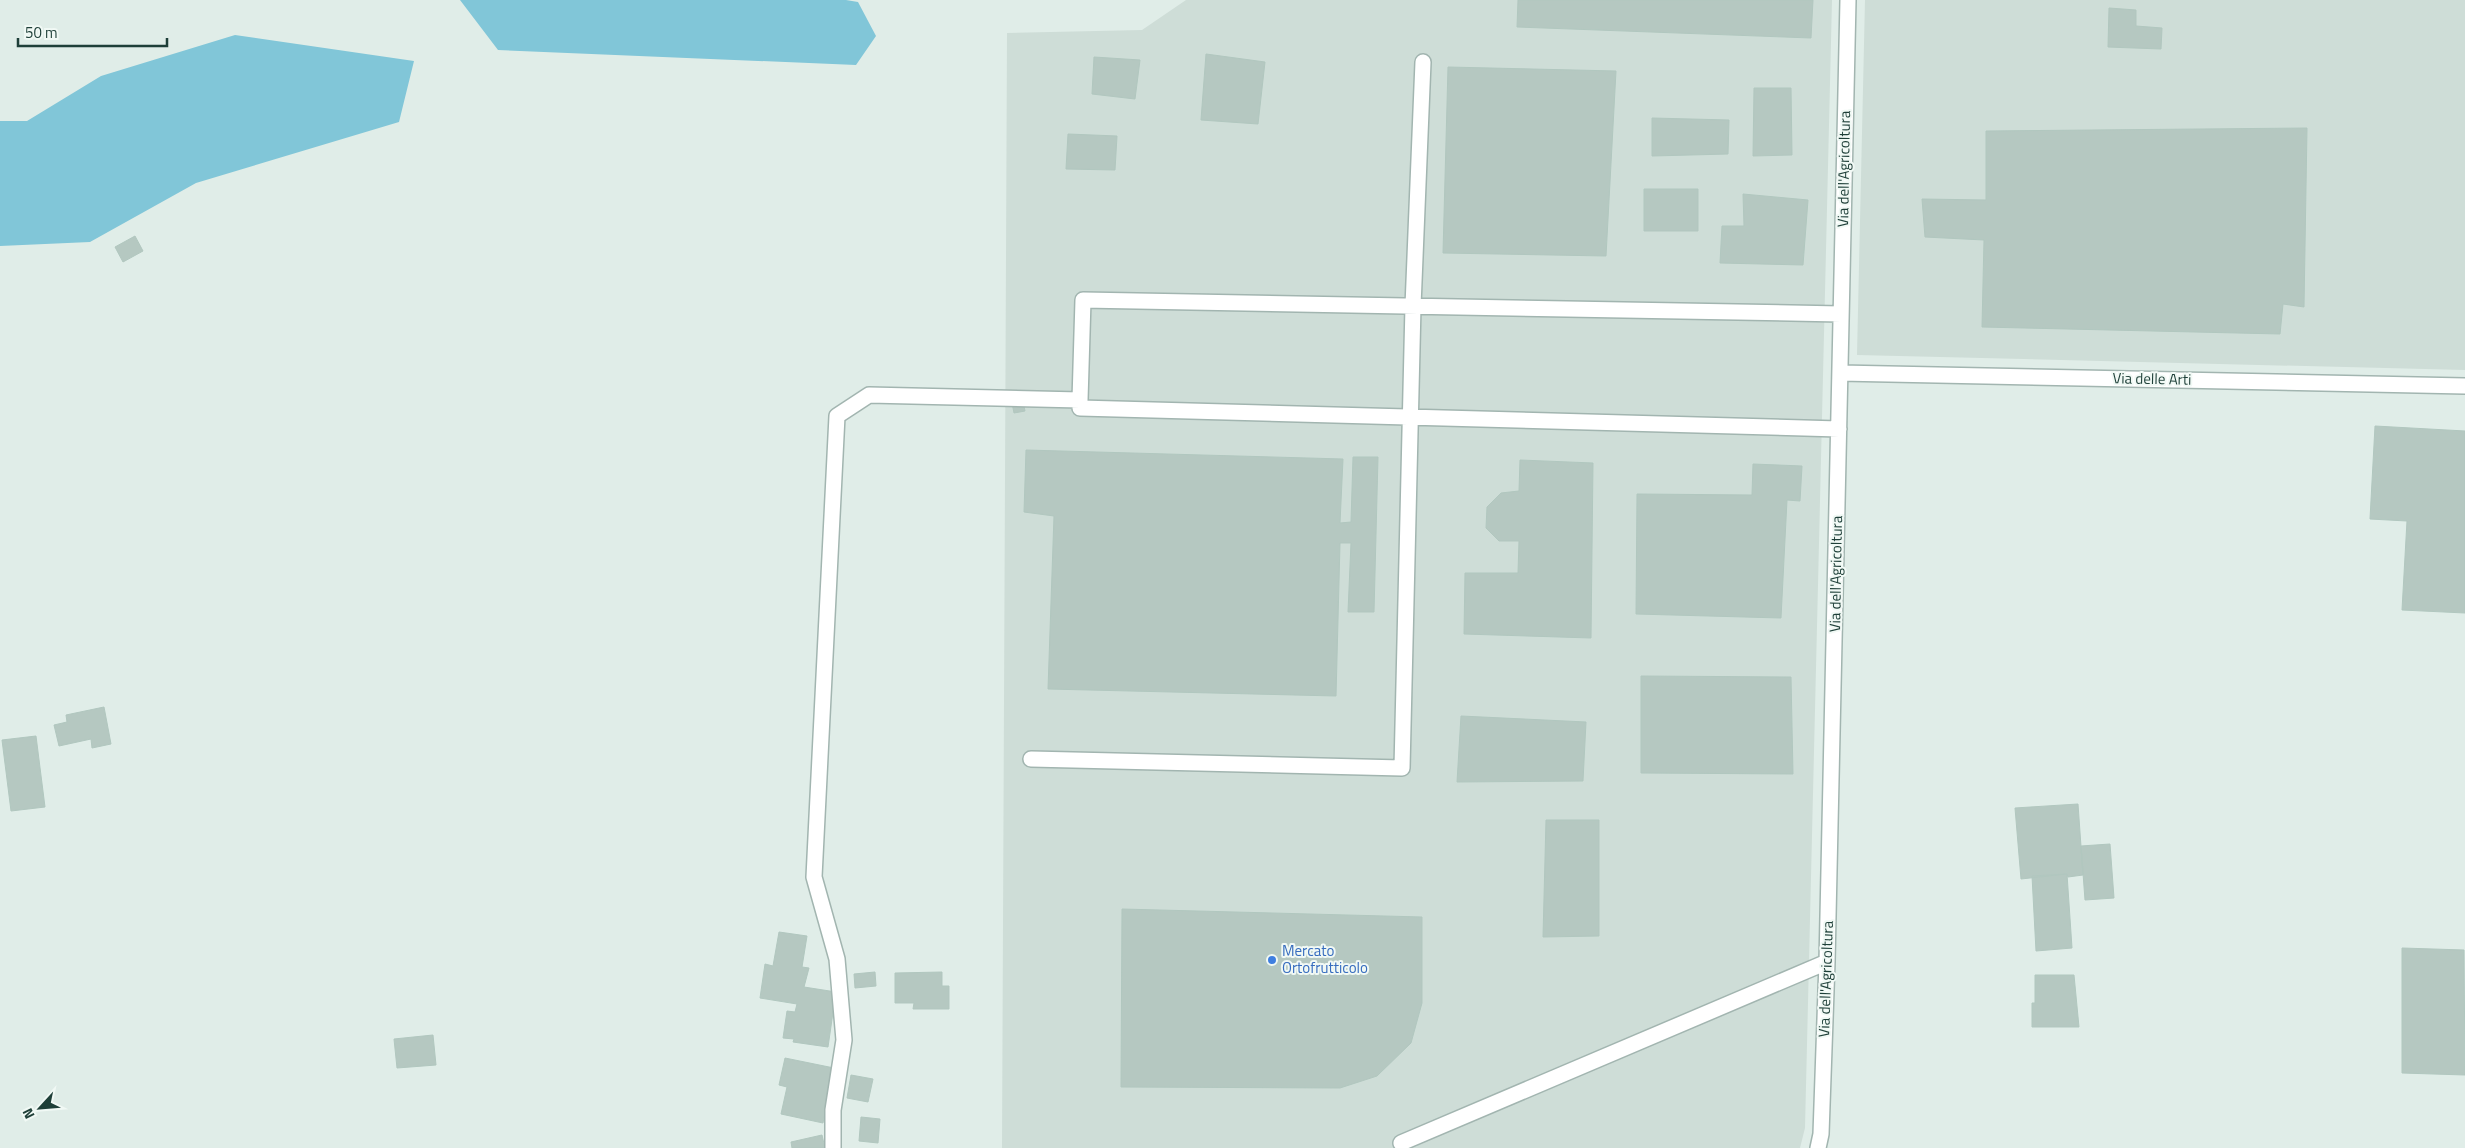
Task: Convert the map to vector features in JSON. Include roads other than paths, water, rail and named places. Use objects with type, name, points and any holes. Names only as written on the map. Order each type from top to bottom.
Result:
[{"type":"street","name":"Via dell'Agricoltura","points":[[1818,1148],[1821,1134],[1827,962],[1848,0]]},
{"type":"street","points":[[1031,759],[1402,768],[1413,306],[1423,62]]},
{"type":"street","points":[[1839,428],[1080,408],[1080,400],[1083,300],[1841,314]]},
{"type":"street","name":"Via delle Arti","points":[[1840,372],[2465,386]]},
{"type":"street","points":[[833,1148],[833,1110],[844,1040],[837,959],[814,877],[837,416],[869,395],[1080,400]]},
{"type":"street","points":[[1401,1144],[1827,962]]},
{"type":"water","points":[[460,0],[846,0],[858,2],[876,36],[856,65],[498,50]]},
{"type":"water","points":[[235,35],[414,61],[399,122],[196,183],[90,242],[0,246],[0,121],[27,121],[101,76]]},
{"type":"place","name":"Mercato Ortofrutticolo","points":[[1272,960]]}]
